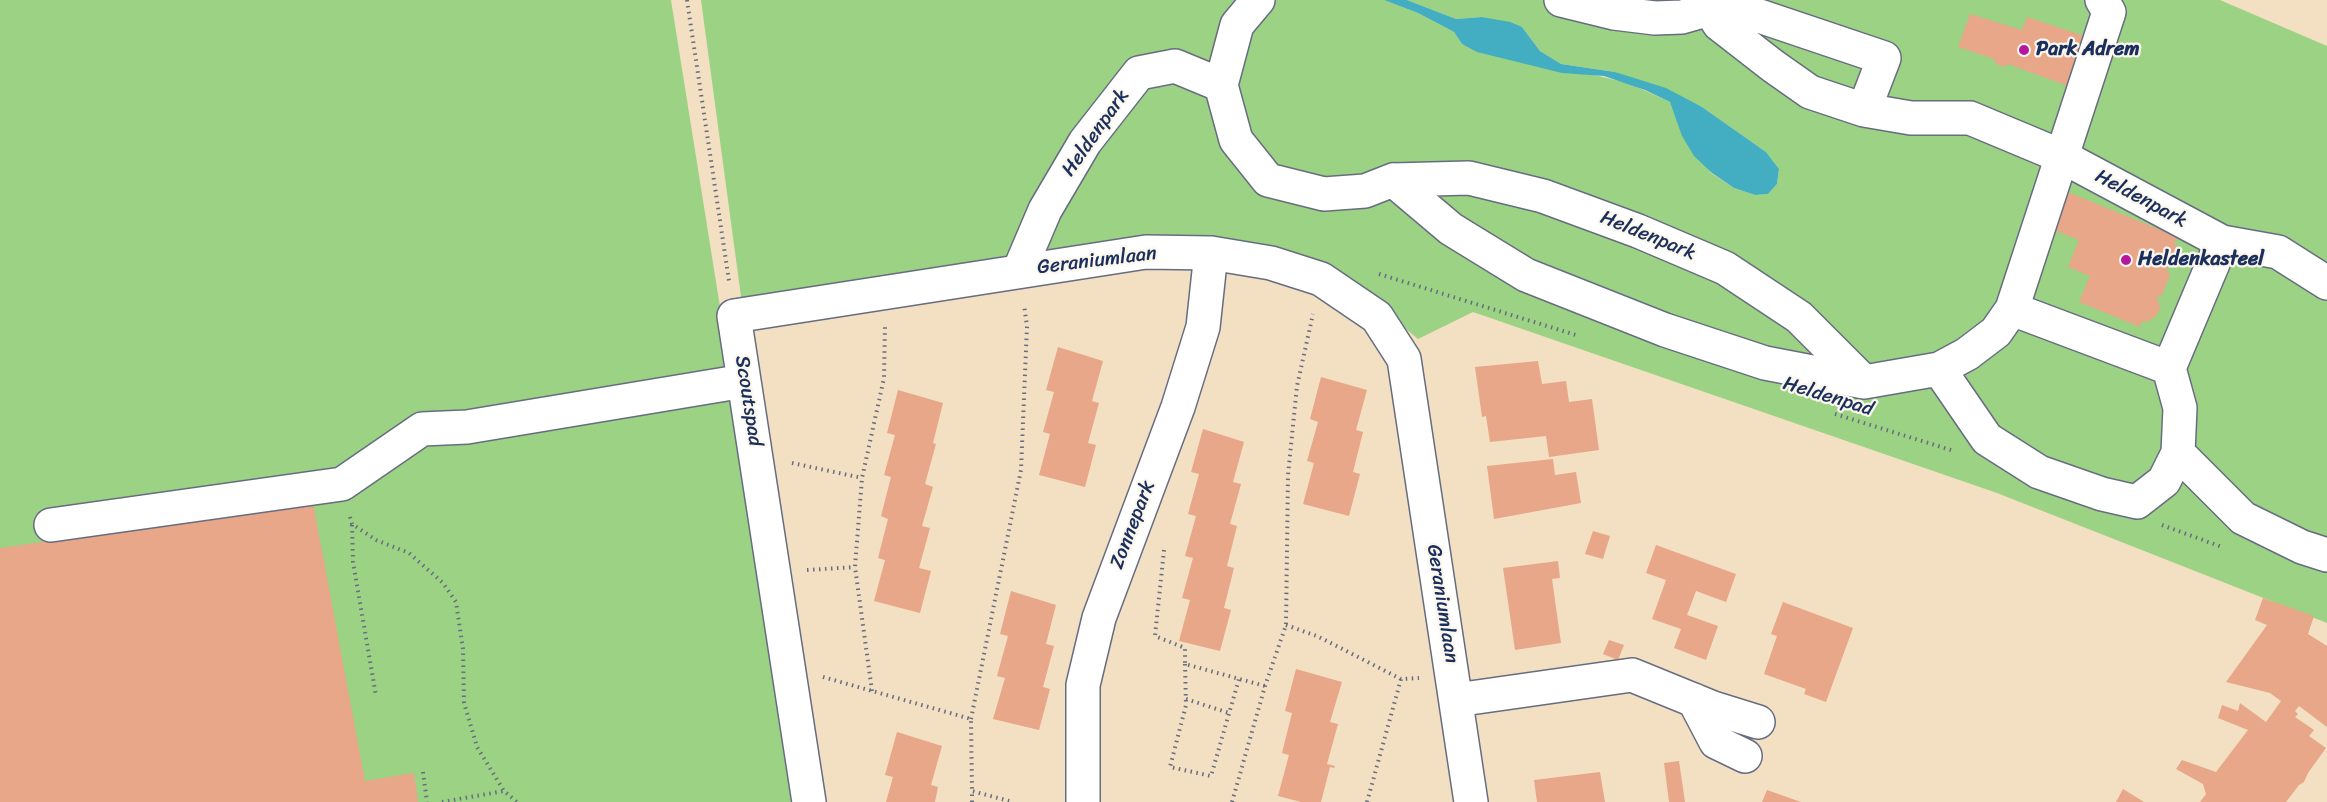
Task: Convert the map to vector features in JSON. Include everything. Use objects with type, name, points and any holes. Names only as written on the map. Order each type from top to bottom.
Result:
[{"type":"street","points":[[1221,85],[1237,25],[1258,0]]},
{"type":"street","name":"Heldenpark","points":[[1561,0],[1614,13],[1655,18],[1682,17],[1710,9],[1719,24],[1810,92],[1864,110],[1911,118],[1970,118],[2061,156],[2222,242],[2278,252],[2327,283]]},
{"type":"street","points":[[1712,0],[1884,58],[1864,110]]},
{"type":"street","points":[[1394,180],[1451,229],[1527,275],[1665,330],[1765,363],[1864,382],[1940,369],[1968,354],[1996,332],[2012,309],[2109,12],[2102,0]]},
{"type":"street","name":"Heldenpark","points":[[1019,271],[1045,210],[1085,142],[1138,73],[1175,66],[1221,85],[1236,140],[1268,180],[1324,194],[1365,191],[1394,180],[1468,178],[1543,196],[1638,231],[1725,268],[1799,317],[1864,382]]},
{"type":"street","points":[[1940,369],[1987,439],[2039,472],[2102,494],[2137,502],[2164,481],[2178,453],[2180,408],[2169,368],[2222,242]]},
{"type":"street","name":"Geraniumlaan","points":[[734,316],[1146,252],[1211,253],[1271,263],[1322,279],[1377,317],[1404,358],[1470,802]]},
{"type":"street","name":"Zonnepark","points":[[1083,802],[1083,685],[1099,618],[1178,407],[1203,327],[1211,253]]},
{"type":"street","points":[[2012,309],[2169,368]]},
{"type":"street","name":"Scoutspad","points":[[734,316],[808,802]]},
{"type":"street","points":[[51,525],[342,484],[422,429],[467,427],[744,381]]},
{"type":"street","points":[[2178,453],[2243,518],[2302,547],[2327,555]]},
{"type":"street","points":[[1454,688],[1632,675],[1758,722]]},
{"type":"street","points":[[1694,700],[1716,742],[1744,756]]},
{"type":"path","points":[[687,0],[734,316]]},
{"type":"path","points":[[972,802],[971,719],[1021,470],[1027,326],[1019,271]]},
{"type":"path","points":[[1372,272],[1578,335]]},
{"type":"path","points":[[1232,802],[1265,686],[1287,625],[1288,475],[1297,386],[1322,279]]},
{"type":"path","points":[[872,691],[855,567],[862,478],[884,378],[885,293]]},
{"type":"path","name":"Heldenpad","points":[[1829,413],[1955,451]]},
{"type":"path","points":[[756,455],[862,478]]},
{"type":"path","points":[[342,484],[352,524],[353,562],[376,696]]},
{"type":"path","points":[[2153,522],[2229,550]]},
{"type":"path","points":[[352,524],[376,540],[409,553],[443,583],[456,602],[463,650],[464,703],[477,747],[504,791],[517,802]]},
{"type":"path","points":[[1164,548],[1155,636],[1185,648],[1186,705],[1170,767],[1211,776],[1239,679]]},
{"type":"path","points":[[774,571],[855,567]]},
{"type":"path","points":[[1287,625],[1317,636],[1401,679],[1454,688]]},
{"type":"path","points":[[1185,664],[1265,686]]},
{"type":"path","points":[[788,667],[971,719]]},
{"type":"path","points":[[1367,802],[1401,679]]},
{"type":"path","points":[[1185,699],[1229,713]]},
{"type":"path","points":[[423,772],[427,802]]},
{"type":"path","points":[[442,802],[504,791]]},
{"type":"path","points":[[972,791],[1013,802]]},
{"type":"green space","points":[[0,0],[671,0],[799,802],[0,802]]},
{"type":"green space","points":[[701,0],[1384,0],[1418,13],[1454,32],[1462,44],[1628,83],[1670,102],[1711,173],[1734,188],[1755,195],[1768,194],[1777,184],[1779,169],[1766,152],[1702,107],[1615,72],[1561,64],[1540,51],[1522,27],[1482,17],[1456,19],[1407,0],[2220,0],[2327,46],[2327,623],[1997,493],[1473,312],[1418,339],[1383,310],[1268,253],[742,304]]},
{"type":"water","points":[[1384,0],[1407,0],[1456,19],[1482,17],[1510,22],[1522,27],[1540,51],[1561,64],[1615,72],[1666,88],[1702,107],[1766,152],[1779,169],[1777,184],[1768,194],[1755,195],[1734,188],[1712,173],[1694,156],[1682,136],[1670,102],[1645,90],[1604,76],[1562,73],[1477,52],[1462,44],[1454,32],[1418,13]]},
{"type":"building","name":"Park Adrem","points":[[1970,14],[2022,30],[2027,17],[2084,36],[2078,49],[2082,50],[2068,86],[2008,64],[2004,67],[1996,64],[1994,59],[1958,47]]},
{"type":"building","name":"Heldenkasteel","points":[[2065,191],[2178,237],[2174,244],[2178,246],[2182,256],[2178,264],[2166,269],[2170,275],[2162,295],[2155,298],[2158,299],[2160,309],[2155,317],[2146,322],[2142,321],[2140,327],[2079,302],[2090,276],[2068,267],[2079,240],[2049,228]]},
{"type":"building","points":[[1058,347],[1103,361],[1092,401],[1099,403],[1088,443],[1096,445],[1085,487],[1039,475],[1050,434],[1043,432],[1054,392],[1046,390]]},
{"type":"building","points":[[1538,361],[1542,384],[1566,381],[1569,402],[1592,399],[1599,450],[1549,457],[1546,436],[1490,442],[1486,416],[1482,417],[1475,367]]},
{"type":"building","points":[[1321,377],[1367,390],[1356,430],[1363,432],[1353,472],[1360,474],[1349,516],[1303,504],[1314,463],[1307,461],[1318,422],[1310,419]]},
{"type":"building","points":[[898,390],[943,403],[933,443],[936,444],[925,484],[933,487],[922,526],[930,528],[919,568],[931,571],[920,613],[874,601],[885,560],[878,558],[888,519],[881,516],[891,477],[884,475],[895,435],[887,433]]},
{"type":"building","points":[[1203,429],[1244,442],[1233,482],[1241,484],[1230,524],[1237,526],[1227,566],[1234,568],[1224,608],[1231,610],[1220,651],[1179,641],[1190,600],[1182,598],[1193,558],[1185,556],[1196,516],[1188,514],[1199,474],[1191,472]]},
{"type":"building","points":[[1553,459],[1555,475],[1576,472],[1581,503],[1494,519],[1487,466]]},
{"type":"building","points":[[313,503],[365,781],[414,773],[418,802],[0,802],[0,548]]},
{"type":"building","points":[[1593,531],[1610,536],[1603,559],[1585,554]]},
{"type":"building","points":[[1656,545],[1736,574],[1726,602],[1696,591],[1687,615],[1718,626],[1706,660],[1674,648],[1681,629],[1652,619],[1666,580],[1646,573]]},
{"type":"building","points":[[1558,561],[1560,578],[1552,579],[1561,643],[1515,650],[1503,568]]},
{"type":"building","points":[[1011,591],[1056,605],[1046,644],[1054,646],[1043,687],[1050,689],[1039,730],[993,719],[1005,678],[997,676],[1008,636],[1000,634]]},
{"type":"building","points":[[2263,598],[2314,616],[2308,634],[2327,646],[2327,727],[2299,706],[2295,711],[2298,714],[2295,717],[2314,730],[2309,736],[2326,748],[2304,782],[2286,802],[2200,802],[2206,794],[2203,784],[2176,769],[2182,760],[2216,772],[2248,730],[2218,718],[2222,705],[2238,711],[2240,703],[2266,722],[2281,701],[2270,693],[2226,682],[2267,625],[2255,620]]},
{"type":"building","points":[[1783,602],[1853,628],[1826,702],[1804,694],[1806,689],[1764,674],[1777,636],[1771,634]]},
{"type":"building","points":[[1609,640],[1624,645],[1618,660],[1603,654]]},
{"type":"building","points":[[1296,669],[1342,682],[1330,722],[1338,724],[1327,764],[1335,766],[1330,767],[1321,802],[1301,802],[1278,796],[1289,755],[1282,753],[1292,713],[1285,711]]},
{"type":"building","points":[[897,732],[942,746],[931,785],[938,787],[935,802],[886,802],[893,777],[885,775]]},
{"type":"building","points":[[1679,761],[1685,802],[1669,802],[1664,763]]},
{"type":"building","points":[[1600,772],[1605,802],[1537,802],[1534,780]]},
{"type":"building","points":[[2123,789],[2144,802],[2116,802]]},
{"type":"building","points":[[1767,790],[1801,802],[1762,802]]},
{"type":"place","name":"Park Adrem","points":[[2024,50]]},
{"type":"place","name":"Heldenkasteel","points":[[2126,260]]}]
